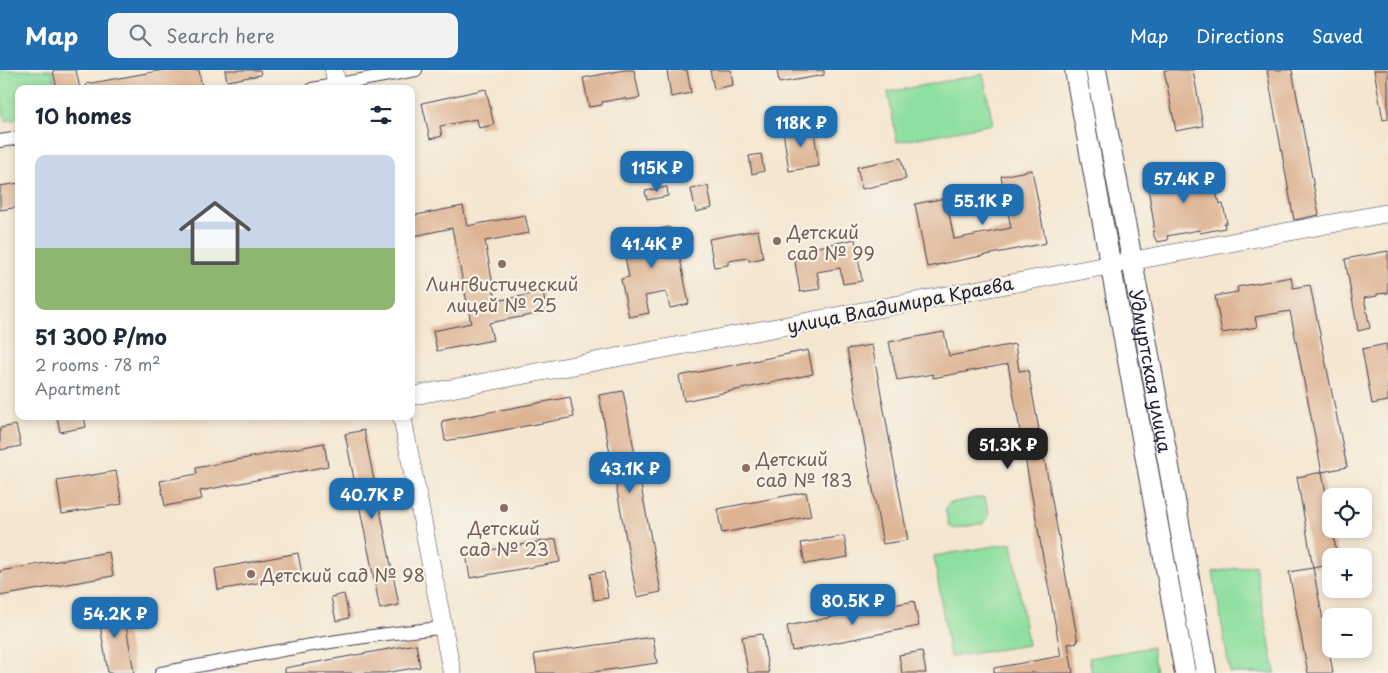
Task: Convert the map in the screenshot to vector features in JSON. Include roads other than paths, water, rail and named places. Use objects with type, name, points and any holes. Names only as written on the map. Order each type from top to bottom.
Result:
[{"type":"main road","name":"Удмуртская улица","points":[[1075,70],[1186,673]]},
{"type":"main road","name":"Удмуртская улица","points":[[1096,70],[1206,673]]},
{"type":"street","points":[[324,85],[336,81],[416,70]]},
{"type":"street","points":[[0,141],[15,139]]},
{"type":"street","name":"улица Владимира Краева","points":[[415,395],[1388,213]]},
{"type":"street","points":[[403,420],[452,673]]},
{"type":"street","points":[[161,673],[274,651],[365,637],[444,628]]},
{"type":"place","name":"Детский сад № 99","points":[[777,241]]},
{"type":"place","name":"Лингвистический лицей № 25","points":[[502,264]]},
{"type":"place","name":"Детский сад № 183","points":[[746,468]]},
{"type":"place","name":"Детский сад № 23","points":[[504,508]]},
{"type":"place","name":"Детский сад № 98","points":[[251,574]]}]
